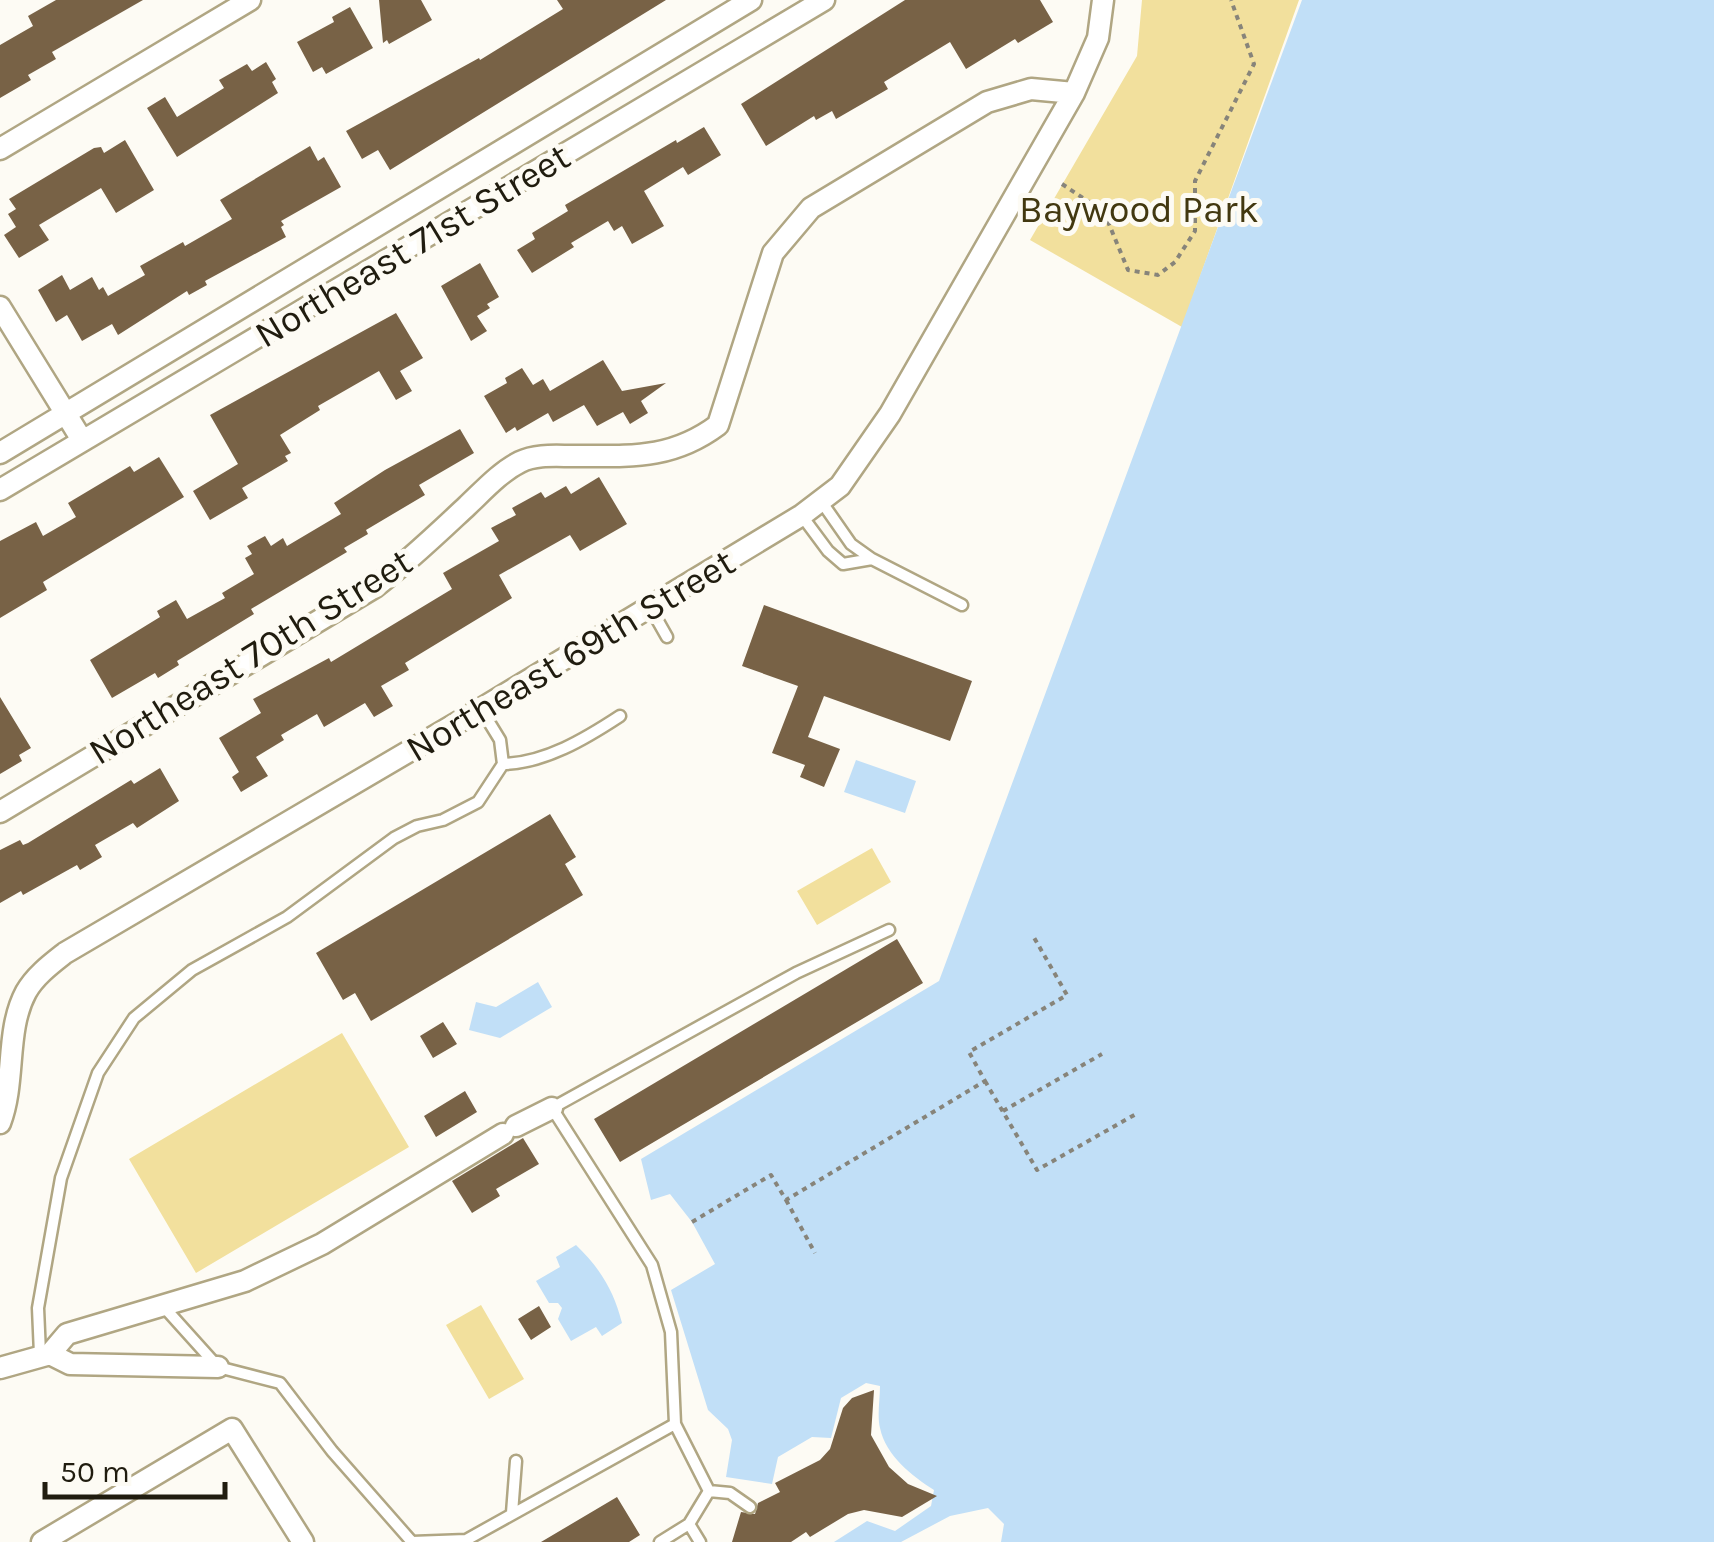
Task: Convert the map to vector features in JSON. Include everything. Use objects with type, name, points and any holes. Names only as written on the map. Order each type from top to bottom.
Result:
[{"type":"street","points":[[0,149],[250,0]]},
{"type":"street","name":"Northeast 71st Street","points":[[0,453],[750,0]]},
{"type":"street","name":"Northeast 71st Street","points":[[0,490],[824,0]]},
{"type":"street","name":"Northeast 69th Street","points":[[0,1123],[9,1099],[17,1015],[27,989],[65,953],[481,709],[802,515],[840,486],[890,414],[1074,93],[1098,38],[1103,0]]},
{"type":"street","name":"Northeast 70th Street","points":[[0,812],[375,586],[520,462],[539,456],[642,456],[695,442],[718,424],[773,253],[811,208],[987,102],[1031,89],[1074,93]]},
{"type":"street","points":[[0,307],[82,440]]},
{"type":"street","points":[[0,1368],[45,1354],[67,1334],[246,1281],[322,1244],[552,1108]]},
{"type":"street","points":[[45,1354],[70,1364],[218,1367]]},
{"type":"street","points":[[42,1542],[232,1429],[303,1542]]},
{"type":"lane","points":[[821,501],[852,546],[962,605]]},
{"type":"lane","points":[[802,515],[828,552],[844,564],[872,559]]},
{"type":"lane","points":[[650,607],[667,636]]},
{"type":"lane","points":[[45,1354],[38,1308],[60,1178],[98,1073],[134,1018],[192,970],[287,916],[394,838],[478,802],[503,764],[500,740],[481,709]]},
{"type":"lane","points":[[503,764],[528,764],[592,734],[620,716]]},
{"type":"lane","points":[[709,1491],[675,1424],[671,1332],[652,1266],[552,1108],[796,973],[889,930]]},
{"type":"lane","points":[[164,1306],[218,1367],[280,1384],[332,1451],[412,1542],[466,1540],[675,1424]]},
{"type":"lane","points":[[512,1512],[516,1462]]},
{"type":"lane","points":[[709,1491],[730,1492],[750,1508]]},
{"type":"lane","points":[[660,1542],[689,1524],[709,1491]]},
{"type":"lane","points":[[689,1524],[700,1542]]},
{"type":"path","points":[[1062,184],[1104,212],[1128,270],[1158,275],[1175,262],[1194,232],[1194,182],[1254,64],[1232,0]]},
{"type":"path","points":[[1032,934],[1067,995],[969,1052],[985,1080],[1038,1170],[1136,1114]]},
{"type":"path","points":[[1003,1111],[1102,1054]]},
{"type":"path","points":[[786,1200],[985,1080]]},
{"type":"path","points":[[692,1222],[772,1175],[815,1252]]},
{"type":"green space","name":"Baywood Park","points":[[1142,0],[1299,0],[1182,327],[1030,240],[1137,56]]},
{"type":"green space","points":[[872,848],[891,882],[817,925],[797,891]]},
{"type":"green space","points":[[342,1033],[409,1147],[196,1273],[129,1159]]},
{"type":"green space","points":[[481,1305],[524,1379],[489,1399],[446,1325]]},
{"type":"water","points":[[1302,0],[1714,0],[1714,1542],[1001,1542],[1004,1524],[988,1508],[950,1516],[901,1542],[834,1542],[867,1521],[895,1531],[931,1506],[934,1490],[909,1472],[888,1448],[879,1423],[880,1386],[866,1383],[841,1398],[831,1438],[812,1437],[778,1457],[772,1484],[726,1477],[732,1440],[728,1429],[708,1410],[671,1290],[715,1264],[692,1222],[670,1194],[651,1200],[641,1159],[939,981]]},
{"type":"water","points":[[856,760],[916,781],[905,813],[844,792]]},
{"type":"water","points":[[538,982],[552,1007],[500,1038],[469,1030],[476,1002],[496,1007]]},
{"type":"water","points":[[576,1245],[605,1281],[622,1323],[602,1336],[596,1327],[571,1341],[558,1319],[562,1308],[558,1303],[549,1303],[536,1281],[560,1267],[556,1257]]},
{"type":"building","points":[[56,0],[143,0],[52,52],[56,59],[0,98],[0,45],[33,26],[28,16]]},
{"type":"building","points":[[379,0],[421,0],[432,20],[389,44],[387,40],[383,43]]},
{"type":"building","points":[[557,0],[666,0],[390,170],[378,150],[362,159],[346,131],[480,60],[563,9]]},
{"type":"building","points":[[905,0],[1040,0],[1053,22],[1018,43],[1015,39],[966,69],[950,42],[884,82],[888,89],[836,119],[832,111],[816,120],[814,116],[766,146],[741,104]]},
{"type":"building","points":[[350,7],[373,48],[326,74],[322,67],[313,72],[297,42],[334,22],[332,17]]},
{"type":"building","points":[[266,62],[276,79],[272,82],[278,93],[177,157],[147,108],[165,97],[177,117],[224,88],[219,80],[247,64],[252,71]]},
{"type":"building","points":[[704,127],[721,155],[688,175],[683,167],[644,191],[664,226],[632,244],[622,226],[614,231],[608,221],[532,273],[517,250],[535,239],[532,233],[568,211],[565,205]]},
{"type":"building","points":[[125,140],[154,190],[116,213],[101,188],[39,225],[49,240],[19,258],[4,235],[16,227],[8,214],[16,209],[9,199],[94,148],[101,147],[104,153]]},
{"type":"building","points":[[310,146],[318,161],[324,157],[341,187],[281,221],[286,237],[205,281],[207,285],[189,295],[187,291],[118,335],[112,324],[82,341],[67,315],[56,322],[38,290],[62,275],[70,290],[92,277],[99,290],[103,287],[108,296],[145,275],[140,266],[232,219],[220,200]]},
{"type":"building","points":[[480,263],[499,297],[477,316],[487,331],[471,341],[441,286]]},
{"type":"building","points":[[396,313],[423,358],[400,371],[412,391],[396,400],[379,371],[318,406],[320,410],[280,435],[291,453],[285,456],[288,461],[242,488],[248,498],[210,520],[193,491],[238,464],[210,415]]},
{"type":"building","points":[[603,360],[622,391],[666,383],[641,401],[648,413],[630,424],[623,412],[597,426],[584,405],[553,422],[548,413],[506,433],[484,396],[507,383],[505,378],[522,368],[533,385],[543,379],[550,391]]},
{"type":"building","points":[[460,429],[474,453],[419,485],[425,495],[366,530],[368,534],[344,548],[347,552],[251,609],[254,614],[177,661],[179,665],[158,678],[155,673],[112,698],[90,660],[160,617],[157,611],[176,600],[187,619],[225,598],[222,593],[254,574],[245,558],[252,554],[247,546],[265,536],[271,546],[283,538],[287,546],[341,514],[334,503]]},
{"type":"building","points":[[159,457],[184,497],[43,582],[47,590],[0,618],[0,541],[36,522],[43,536],[76,517],[68,503],[130,466],[134,472]]},
{"type":"building","points":[[599,477],[627,524],[580,551],[570,535],[499,575],[512,598],[405,663],[409,670],[381,686],[393,706],[374,717],[365,703],[324,727],[317,714],[281,735],[284,740],[256,757],[268,776],[241,792],[232,777],[239,772],[219,738],[261,713],[253,699],[329,658],[331,662],[452,589],[443,573],[499,541],[491,528],[516,515],[512,508],[541,492],[545,498],[566,486],[571,494]]},
{"type":"building","points":[[764,605],[972,681],[950,741],[824,696],[808,737],[840,749],[824,787],[800,777],[805,765],[772,753],[798,686],[742,666]]},
{"type":"building","points":[[0,697],[31,748],[19,755],[22,761],[0,774]]},
{"type":"building","points":[[160,768],[179,801],[137,828],[133,823],[95,845],[102,857],[80,870],[77,865],[23,895],[21,891],[0,903],[0,850],[20,840],[23,845],[28,843],[131,780],[134,784]]},
{"type":"building","points":[[550,814],[576,857],[565,864],[583,895],[371,1021],[355,993],[343,1000],[316,953]]},
{"type":"building","points":[[897,939],[923,983],[620,1162],[594,1119]]},
{"type":"building","points":[[443,1022],[457,1044],[433,1058],[420,1036]]},
{"type":"building","points":[[465,1091],[477,1112],[436,1137],[424,1116]]},
{"type":"building","points":[[523,1138],[539,1164],[496,1189],[500,1196],[472,1213],[452,1181]]},
{"type":"building","points":[[539,1306],[551,1327],[531,1340],[518,1319]]},
{"type":"building","points":[[874,1390],[871,1435],[889,1467],[908,1484],[937,1496],[902,1517],[864,1510],[848,1514],[810,1537],[806,1532],[791,1542],[732,1542],[741,1512],[755,1514],[758,1503],[780,1492],[775,1483],[820,1460],[830,1449],[843,1408],[852,1398]]},
{"type":"building","points":[[617,1497],[640,1535],[629,1542],[541,1542]]}]
